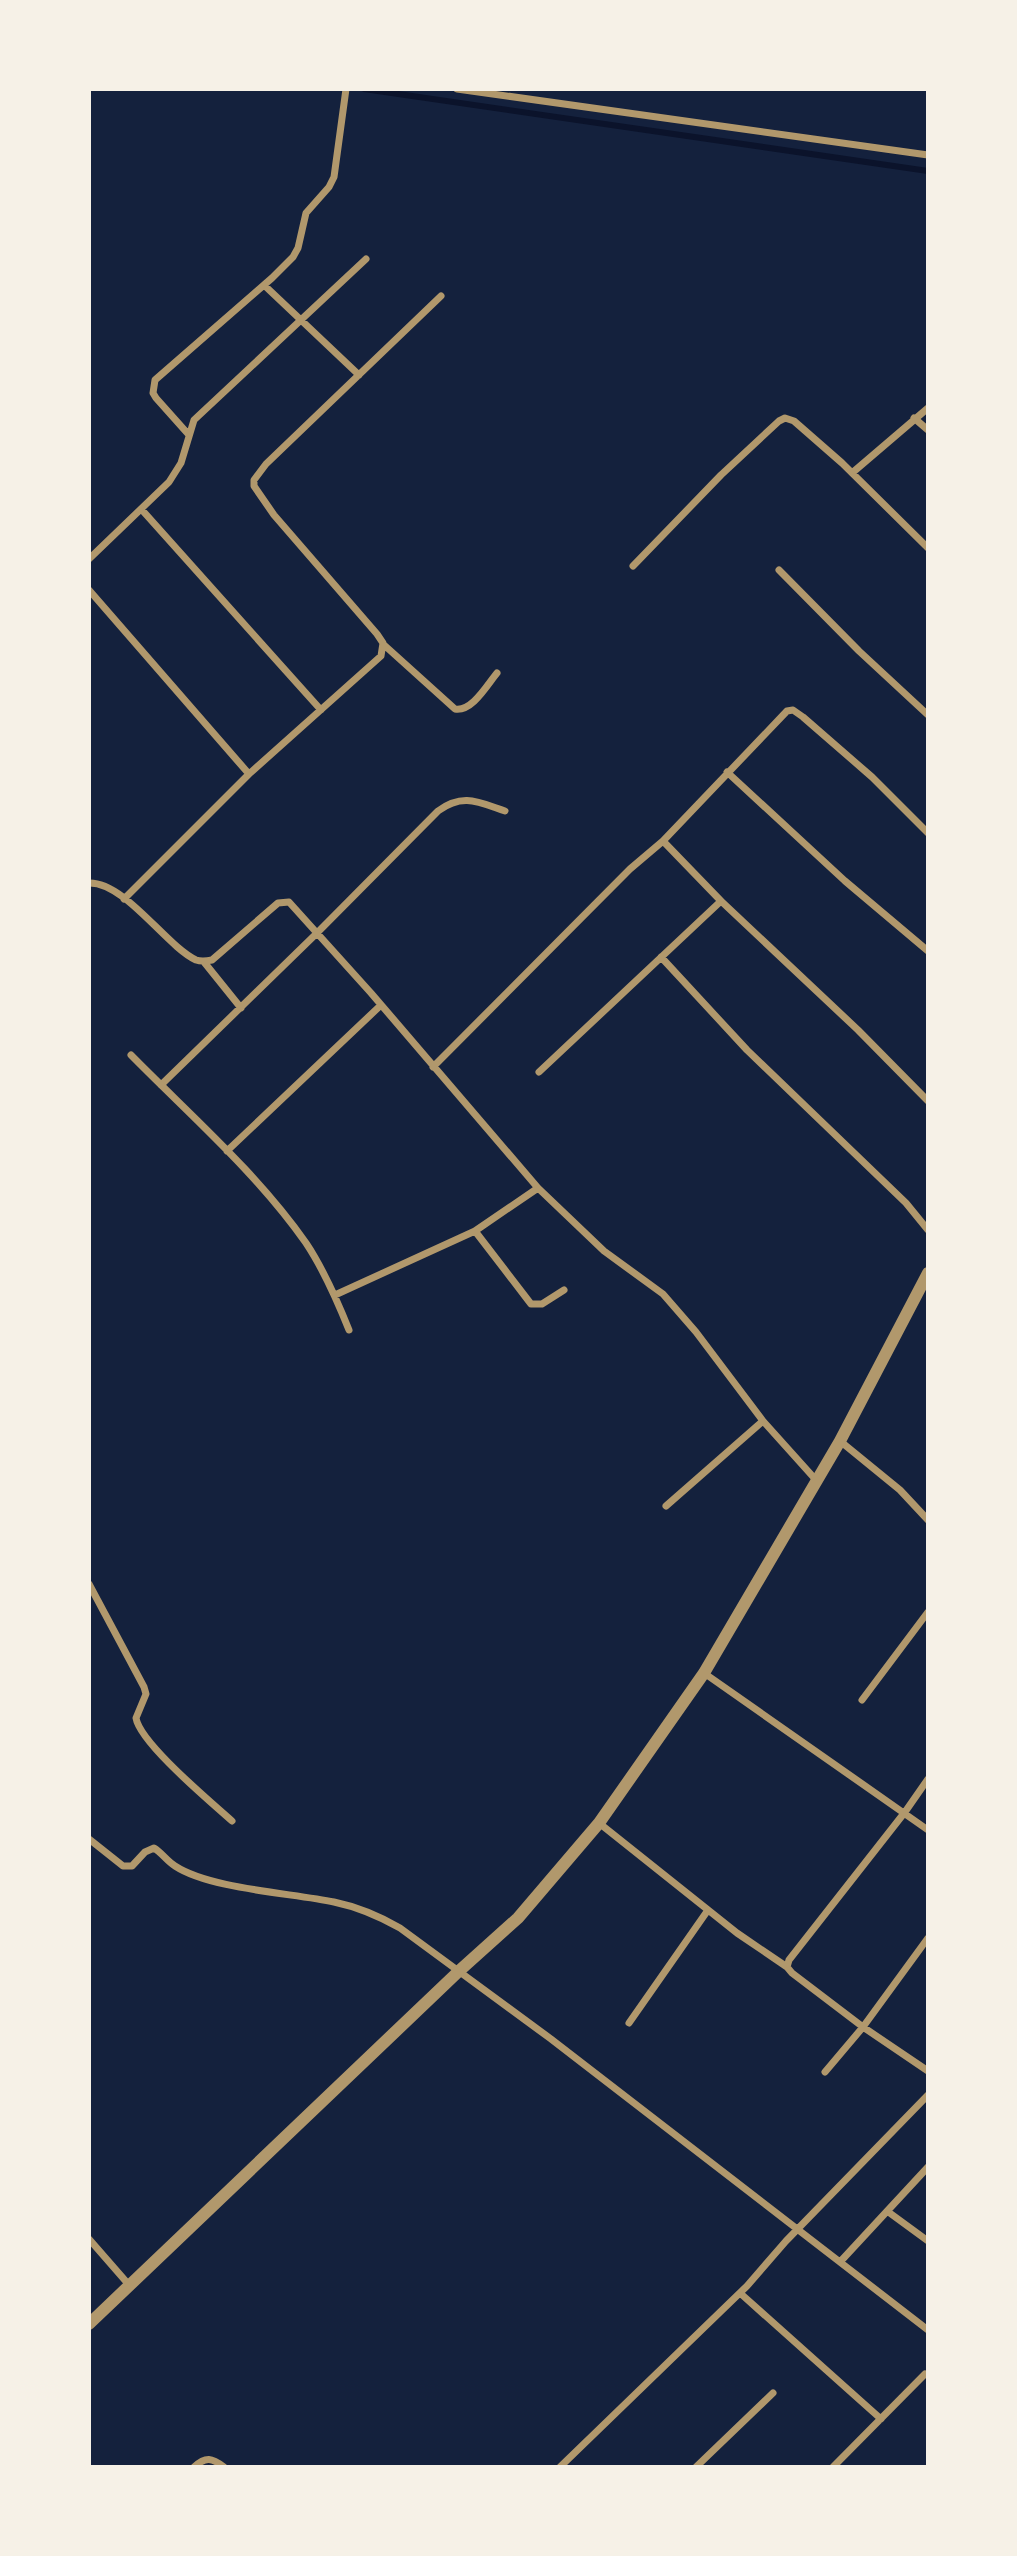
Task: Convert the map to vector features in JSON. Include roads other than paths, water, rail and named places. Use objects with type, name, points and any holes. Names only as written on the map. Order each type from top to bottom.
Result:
[{"type":"street","points":[[189,435],[156,398],[153,393],[155,380],[293,257],[298,248],[306,213],[329,187],[334,177],[346,89]]},
{"type":"street","points":[[457,89],[928,155]]},
{"type":"street","points":[[89,559],[142,510],[176,472],[194,420],[202,411],[366,259]]},
{"type":"street","points":[[264,285],[359,375]]},
{"type":"street","points":[[441,296],[266,464],[254,480],[254,486],[274,514],[383,643],[455,709],[468,707],[497,673]]},
{"type":"street","points":[[852,473],[928,408]]},
{"type":"street","points":[[633,566],[720,475],[785,418],[794,421],[852,473],[928,548]]},
{"type":"street","points":[[914,418],[928,430]]},
{"type":"street","points":[[142,510],[321,710]]},
{"type":"street","points":[[779,570],[859,651],[928,715]]},
{"type":"street","points":[[89,590],[249,774]]},
{"type":"street","points":[[124,899],[249,774],[381,656],[383,643]]},
{"type":"street","points":[[433,1067],[630,869],[663,841],[787,711],[793,710],[872,778],[928,833]]},
{"type":"street","points":[[727,772],[845,880],[928,951]]},
{"type":"street","points":[[161,1086],[438,811],[460,799],[505,811]]},
{"type":"street","points":[[663,841],[721,901],[858,1030],[928,1101]]},
{"type":"street","points":[[89,883],[100,884],[124,899],[188,954],[204,962],[241,1008]]},
{"type":"street","points":[[204,962],[212,960],[278,903],[284,901],[294,906],[538,1188],[604,1251],[663,1294],[696,1332],[763,1422],[816,1480]]},
{"type":"street","points":[[539,1072],[721,901]]},
{"type":"street","points":[[661,957],[747,1050],[906,1203],[928,1230]]},
{"type":"street","points":[[227,1151],[382,1005]]},
{"type":"street","points":[[131,1055],[227,1151],[307,1244],[335,1295],[349,1330]]},
{"type":"street","points":[[335,1295],[475,1231],[538,1188]]},
{"type":"street","points":[[475,1231],[531,1304],[542,1304],[564,1290]]},
{"type":"street","points":[[89,2325],[459,1971],[519,1918],[599,1823],[704,1673],[840,1441],[928,1273]]},
{"type":"street","points":[[666,1506],[763,1422]]},
{"type":"street","points":[[840,1441],[901,1490],[928,1520]]},
{"type":"street","points":[[89,1584],[144,1687],[146,1694],[136,1718],[141,1730],[172,1766],[232,1821]]},
{"type":"street","points":[[89,1610],[98,1602]]},
{"type":"street","points":[[862,1700],[928,1612]]},
{"type":"street","points":[[704,1673],[928,1830]]},
{"type":"street","points":[[787,1967],[789,1960],[928,1779]]},
{"type":"street","points":[[599,1823],[737,1933],[787,1967],[863,2027],[928,2071]]},
{"type":"street","points":[[89,1839],[123,1866],[132,1866],[145,1852],[154,1848],[174,1866],[202,1878],[337,1902],[376,1915],[400,1928],[928,2330]]},
{"type":"street","points":[[629,2022],[708,1910]]},
{"type":"street","points":[[825,2072],[863,2027],[928,1938]]},
{"type":"street","points":[[560,2467],[740,2293],[786,2241],[928,2095]]},
{"type":"street","points":[[840,2262],[927,2168]]},
{"type":"street","points":[[887,2211],[928,2241]]},
{"type":"street","points":[[89,2239],[130,2286]]},
{"type":"street","points":[[740,2293],[881,2419]]},
{"type":"street","points":[[833,2467],[926,2374]]},
{"type":"street","points":[[696,2467],[773,2393]]},
{"type":"street","points":[[194,2467],[204,2458],[224,2467]]},
{"type":"waterway","points":[[364,89],[928,171]]}]
